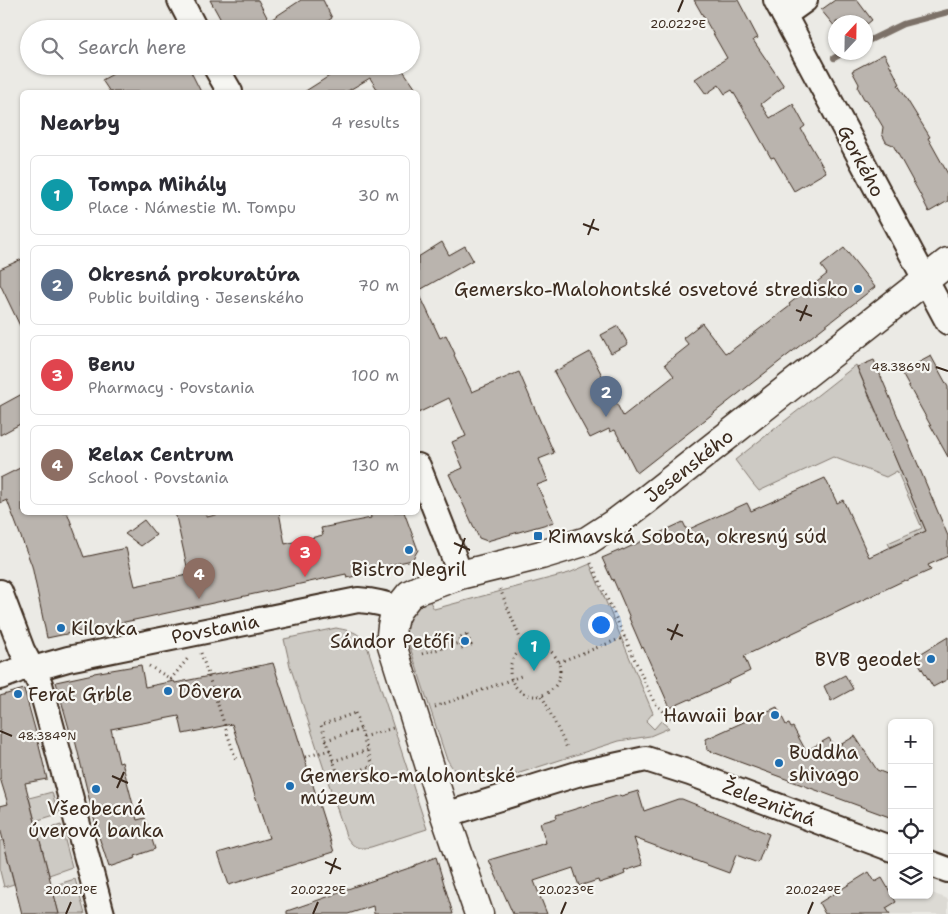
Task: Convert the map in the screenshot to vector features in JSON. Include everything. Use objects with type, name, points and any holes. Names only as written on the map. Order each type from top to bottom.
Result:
[{"type":"street","points":[[180,0],[190,20]]},
{"type":"street","points":[[780,8],[805,0]]},
{"type":"street","name":"Gorkého","points":[[780,8],[948,322]]},
{"type":"street","points":[[221,75],[229,90]]},
{"type":"street","name":"Jesenského","points":[[398,609],[410,594],[418,590],[460,575],[542,555],[587,541],[646,500],[948,262]]},
{"type":"street","points":[[420,471],[460,575]]},
{"type":"street","points":[[0,592],[22,650],[16,672],[42,688],[102,914]]},
{"type":"street","name":"Povstania","points":[[16,672],[68,658],[358,600],[386,604],[398,609]]},
{"type":"street","points":[[398,609],[392,626],[392,644],[445,815],[479,914]]},
{"type":"street","name":"Železničná","points":[[445,815],[577,774],[646,759],[690,772],[888,847]]},
{"type":"street","points":[[933,864],[948,870]]},
{"type":"path","points":[[590,561],[654,702],[673,721]]},
{"type":"path","points":[[499,588],[524,648]]},
{"type":"path","points":[[468,635],[471,645],[461,648],[459,643],[458,639],[468,635]]},
{"type":"path","points":[[559,662],[625,637]]},
{"type":"path","points":[[422,654],[459,643]]},
{"type":"path","points":[[541,646],[555,655],[559,662],[560,676],[558,683],[542,696],[524,694],[511,680],[510,670],[513,660],[524,648],[541,646]]},
{"type":"path","points":[[200,650],[236,760]]},
{"type":"path","points":[[148,665],[171,679],[195,651]]},
{"type":"path","points":[[432,708],[521,676]]},
{"type":"path","points":[[542,696],[567,748]]},
{"type":"path","points":[[355,713],[363,737],[373,766],[339,778],[321,725],[355,713]]},
{"type":"path","points":[[363,737],[398,726]]},
{"type":"path","points":[[326,740],[360,729]]},
{"type":"path","points":[[305,757],[330,750]]},
{"type":"path","points":[[333,762],[368,750]]},
{"type":"shaded area","points":[[856,365],[926,531],[890,547],[888,543],[922,528],[897,471],[886,477],[833,457],[759,491],[735,460]]},
{"type":"shaded area","points":[[590,564],[653,713],[646,721],[654,729],[661,721],[669,728],[650,736],[619,741],[501,779],[475,781],[462,777],[451,766],[446,757],[406,635],[404,621],[406,614],[428,598],[434,609],[569,573]]},
{"type":"shaded area","points":[[336,628],[356,633],[368,649],[427,829],[366,848],[356,847],[346,836],[290,666],[284,639]]},
{"type":"shaded area","points":[[52,792],[58,814],[35,821],[29,798]]},
{"type":"shaded area","points":[[61,825],[72,867],[49,875],[38,834]]},
{"type":"shaded area","points":[[3,840],[14,884],[4,887],[0,871],[0,841]]},
{"type":"shaded area","points":[[75,879],[85,914],[59,914],[52,888],[56,887],[55,885]]},
{"type":"shaded area","points":[[933,893],[948,899],[948,914],[874,914],[888,899],[933,899]]},
{"type":"building","points":[[210,0],[258,0],[268,20],[221,20]]},
{"type":"building","points":[[301,0],[323,0],[332,18],[329,20],[271,20]]},
{"type":"building","points":[[694,0],[738,0],[758,38],[753,40],[784,86],[761,104],[770,118],[793,104],[805,126],[801,129],[826,172],[794,191],[774,157],[771,158],[732,90],[725,94],[719,85],[706,94],[695,79],[727,58]]},
{"type":"building","points":[[835,0],[857,0],[868,15],[828,15],[828,18],[821,10]]},
{"type":"building","points":[[884,54],[900,84],[898,85],[930,137],[928,138],[948,174],[948,201],[929,212],[893,145],[886,142],[882,134],[883,127],[858,88],[859,84],[852,71]]},
{"type":"building","points":[[111,75],[192,75],[200,90],[109,90],[102,80]]},
{"type":"building","points":[[331,75],[406,75],[417,90],[378,90],[370,78],[349,90],[307,90]]},
{"type":"building","points":[[442,242],[449,255],[465,246],[473,260],[420,290],[420,256]]},
{"type":"building","points":[[844,248],[875,287],[637,473],[615,430],[610,432],[609,429],[590,438],[554,372],[590,352],[623,416],[674,376],[665,364],[689,345],[683,338],[702,323],[725,353],[728,353],[790,306],[789,304],[827,274],[821,266]]},
{"type":"building","points":[[20,260],[20,326],[0,284],[0,269]]},
{"type":"building","points":[[420,295],[440,338],[446,335],[472,392],[519,372],[554,453],[539,459],[548,481],[537,485],[554,522],[487,541],[479,538],[449,474],[463,468],[452,442],[466,436],[449,398],[420,412]]},
{"type":"building","points":[[618,326],[628,344],[611,353],[601,335]]},
{"type":"building","points":[[931,356],[948,387],[948,457],[901,372]]},
{"type":"building","points":[[874,360],[948,536],[948,556],[928,565],[931,570],[905,580],[744,656],[750,671],[670,708],[602,558],[683,522],[687,530],[747,503],[751,511],[825,478],[837,503],[843,500],[869,557],[926,531],[857,367]]},
{"type":"building","points":[[20,395],[20,424],[0,435],[0,406]]},
{"type":"building","points":[[20,468],[20,515],[68,515],[84,557],[126,548],[135,586],[187,575],[190,580],[176,515],[207,515],[207,517],[215,515],[280,515],[285,544],[323,535],[321,528],[371,518],[370,515],[405,515],[418,550],[412,560],[368,570],[368,573],[347,578],[346,574],[47,638],[32,566],[7,500],[0,503],[0,478]]},
{"type":"building","points":[[144,520],[156,535],[141,546],[125,534]]},
{"type":"building","points":[[948,637],[948,679],[933,687],[915,657]]},
{"type":"building","points":[[273,663],[334,852],[229,885],[218,853],[269,838],[232,724],[183,734],[179,716],[111,729],[119,763],[122,762],[137,820],[145,818],[155,849],[109,867],[97,831],[73,732],[70,732],[56,682],[141,665],[145,687],[174,681],[175,683]]},
{"type":"building","points":[[845,675],[853,689],[831,701],[824,686]]},
{"type":"building","points":[[24,689],[47,779],[25,783],[59,914],[22,914],[0,828],[0,806],[8,804],[0,778],[0,696]]},
{"type":"building","points":[[777,707],[786,725],[789,724],[791,728],[793,727],[806,751],[829,738],[835,748],[855,736],[877,770],[888,774],[888,817],[707,750],[706,739]]},
{"type":"building","points":[[638,791],[644,811],[682,799],[769,834],[758,863],[736,855],[729,873],[634,838],[643,865],[624,871],[625,874],[615,878],[599,883],[598,880],[579,886],[573,868],[534,881],[547,914],[513,914],[489,860],[546,843],[540,823],[557,818],[556,815]]},
{"type":"building","points":[[436,857],[453,914],[374,914],[373,906],[348,914],[287,914],[287,911]]},
{"type":"building","points":[[869,872],[875,882],[882,878],[888,888],[888,899],[894,899],[896,902],[886,908],[890,914],[825,914],[819,903]]},
{"type":"waterway","points":[[873,39],[903,24],[948,12]]},
{"type":"place","name":"Gemersko-Malohontské osvetové stredisko","points":[[858,289]]},
{"type":"place","name":"Okresná prokuratúra","points":[[606,417]]},
{"type":"place","name":"Rimavská Sobota, okresný súd","points":[[538,536]]},
{"type":"place","name":"Bistro Negril","points":[[409,550]]},
{"type":"place","name":"Benu","points":[[305,577]]},
{"type":"place","name":"Relax Centrum","points":[[199,599]]},
{"type":"place","name":"Kilovka","points":[[61,628]]},
{"type":"place","name":"Sándor Petőfi","points":[[465,641]]},
{"type":"place","name":"BVB geodet","points":[[931,659]]},
{"type":"place","name":"Tompa Mihály","points":[[534,671]]},
{"type":"place","name":"Dôvera","points":[[168,691]]},
{"type":"place","name":"Ferat Grble","points":[[18,694]]},
{"type":"place","name":"Hawaii bar","points":[[775,715]]},
{"type":"place","name":"Buddha shivago","points":[[779,763]]},
{"type":"place","name":"Gemersko-malohontské múzeum","points":[[290,786]]},
{"type":"place","name":"Všeobecná úverová banka","points":[[96,789]]}]
